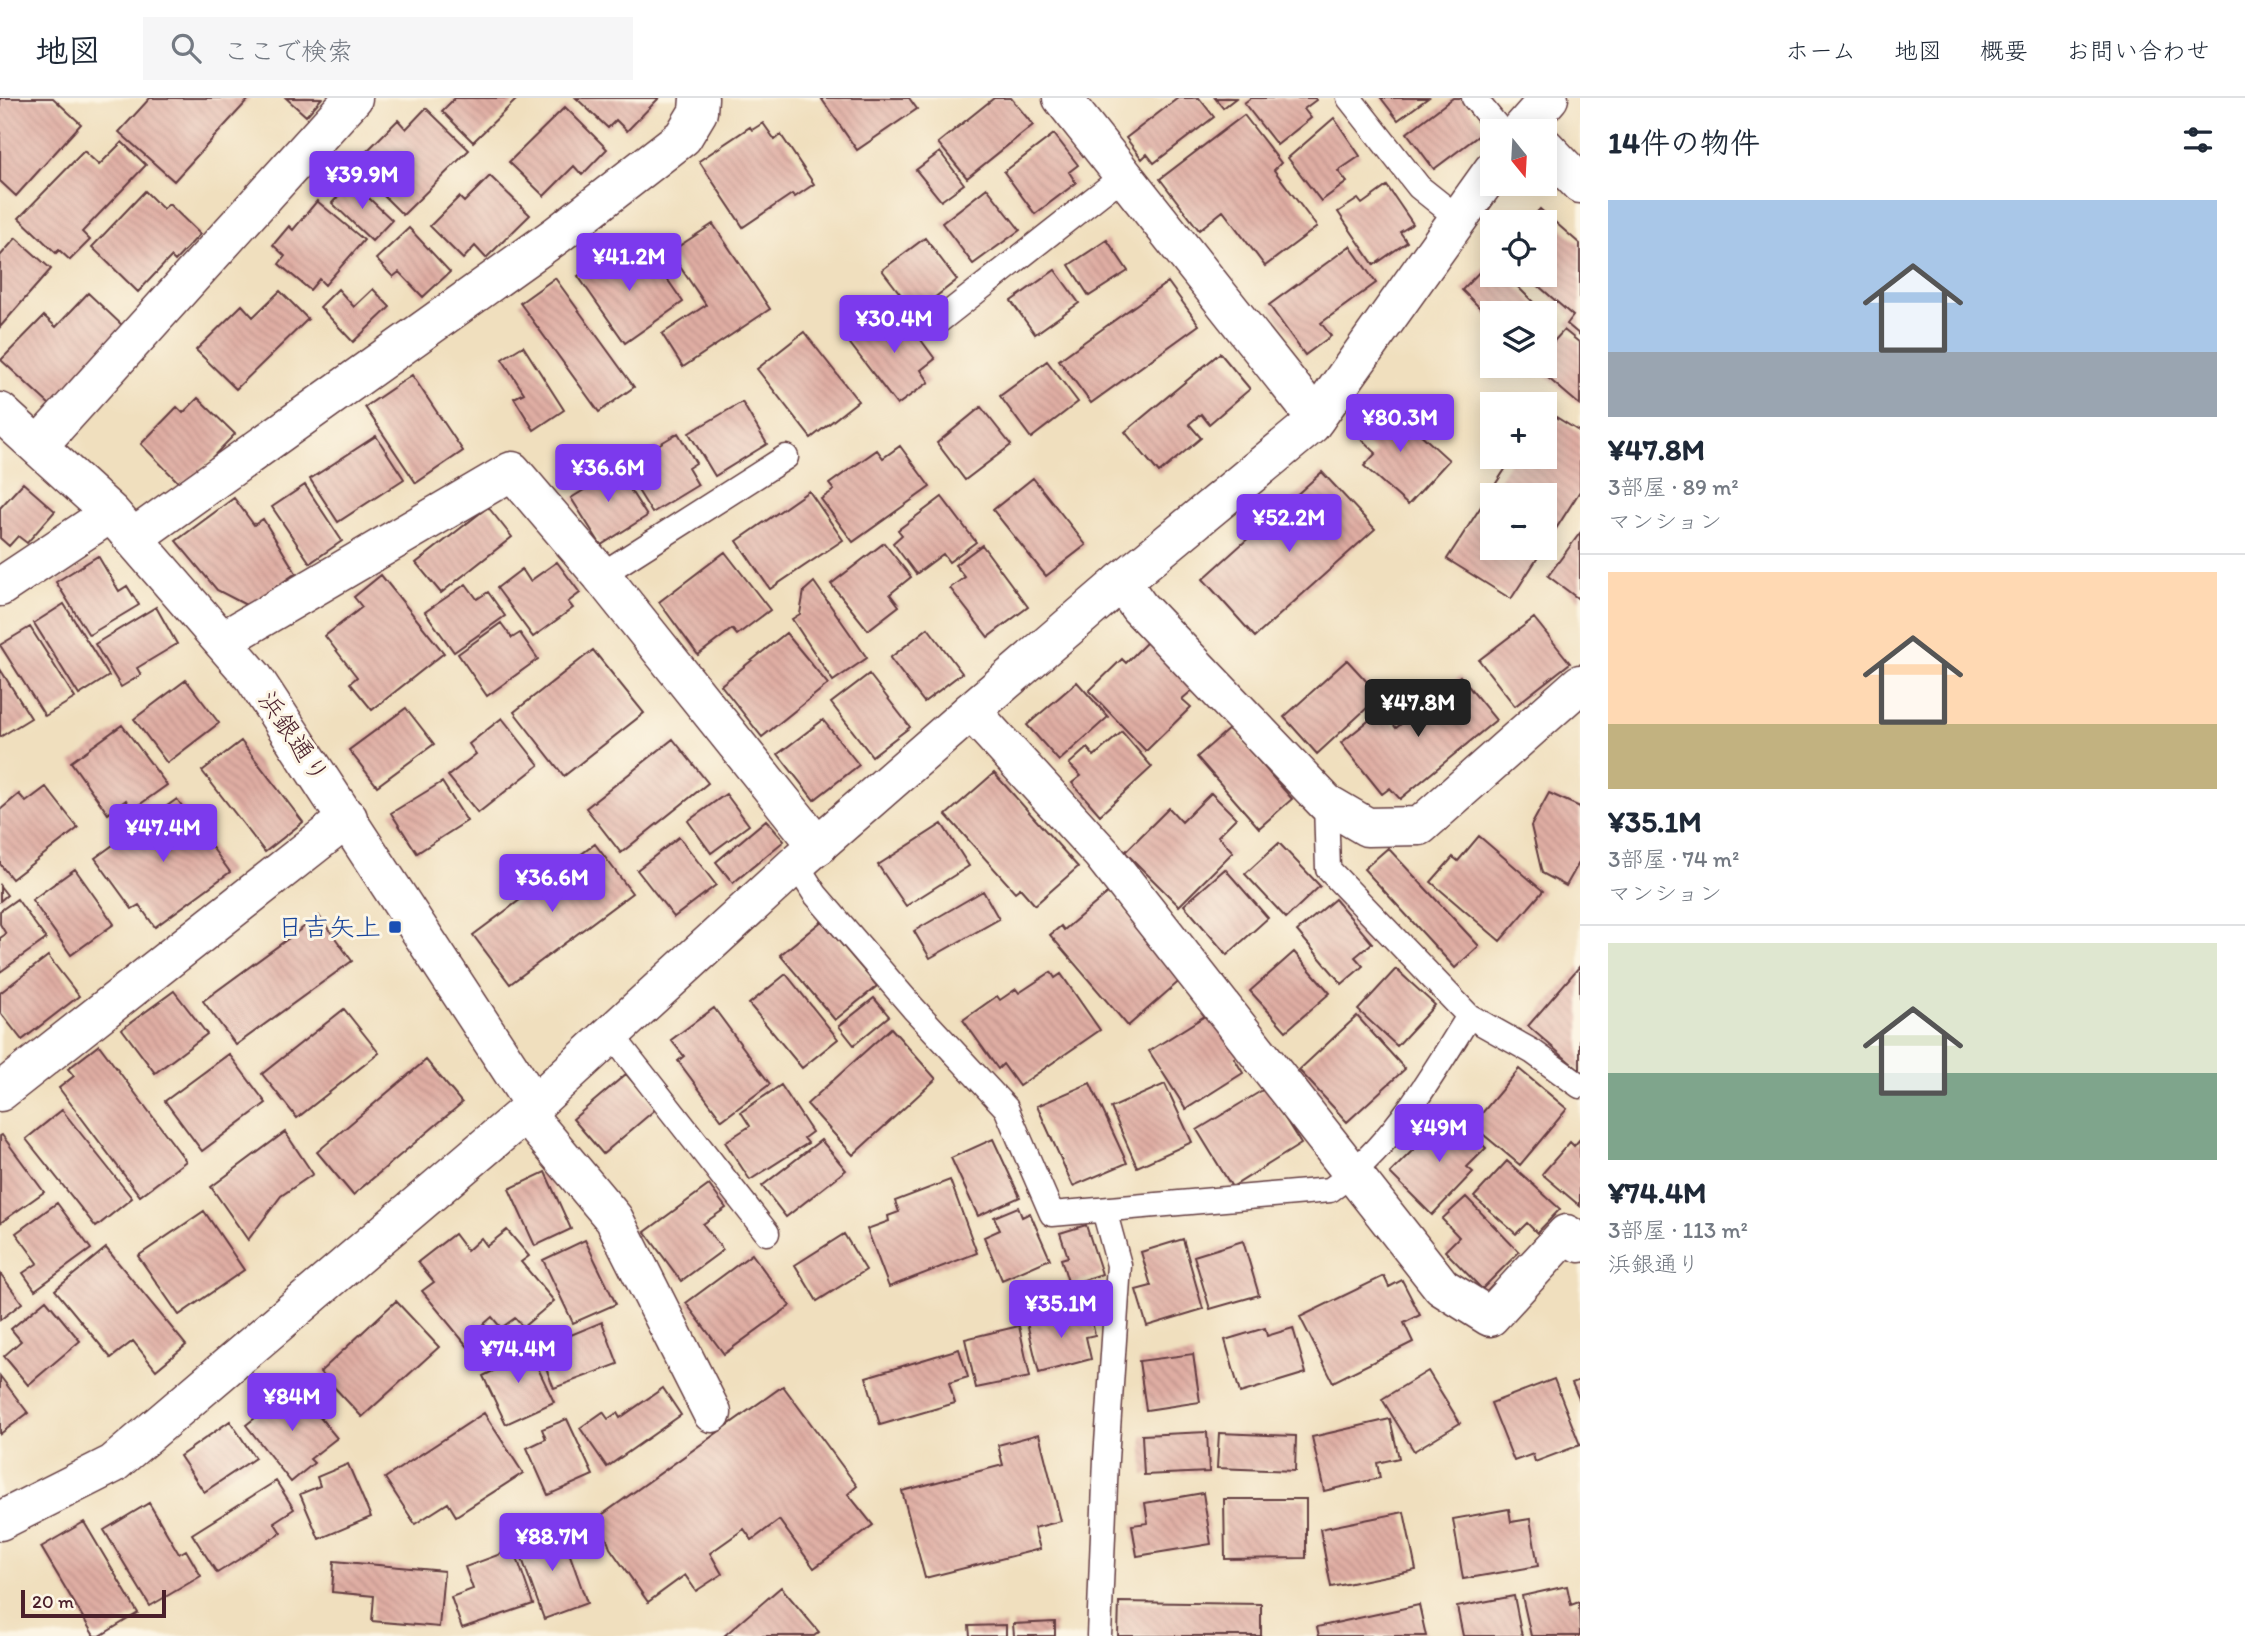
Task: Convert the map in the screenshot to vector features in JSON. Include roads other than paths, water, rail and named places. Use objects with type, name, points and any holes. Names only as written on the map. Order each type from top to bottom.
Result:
[{"type":"street","points":[[38,446],[353,98]]},
{"type":"street","points":[[0,586],[122,526],[557,235],[682,137],[698,112],[698,98]]},
{"type":"street","points":[[1062,98],[1316,418]]},
{"type":"street","points":[[1558,160],[1580,184]]},
{"type":"street","points":[[0,1521],[113,1464],[530,1109],[807,855],[971,711],[1121,582],[1311,425],[1480,188]]},
{"type":"street","name":"浜銀通り","points":[[0,412],[122,526],[254,678],[348,818],[530,1109],[614,1219],[712,1413]]},
{"type":"street","points":[[222,641],[512,471],[601,575],[807,855]]},
{"type":"street","points":[[1121,582],[1139,607],[1326,803],[1367,827],[1420,826],[1580,684]]},
{"type":"street","points":[[971,711],[1102,854],[1442,1287],[1490,1317],[1566,1234],[1580,1243]]},
{"type":"street","points":[[0,1092],[348,818]]},
{"type":"lane","points":[[1349,98],[1419,187],[1458,218]]},
{"type":"lane","points":[[1474,98],[1513,119]]},
{"type":"lane","points":[[935,324],[1123,176]]},
{"type":"lane","points":[[601,575],[786,457]]},
{"type":"lane","points":[[1326,803],[1328,869],[1469,1016],[1533,1052],[1580,1086]]},
{"type":"lane","points":[[807,855],[815,894],[913,1009],[1006,1108],[1052,1214],[1330,1190],[1354,1173],[1421,1094],[1469,1016]]},
{"type":"lane","points":[[611,1034],[767,1233]]},
{"type":"lane","points":[[1099,1636],[1106,1459],[1119,1265],[1104,1210]]},
{"type":"place","name":"日吉矢上","points":[[395,927]]}]
